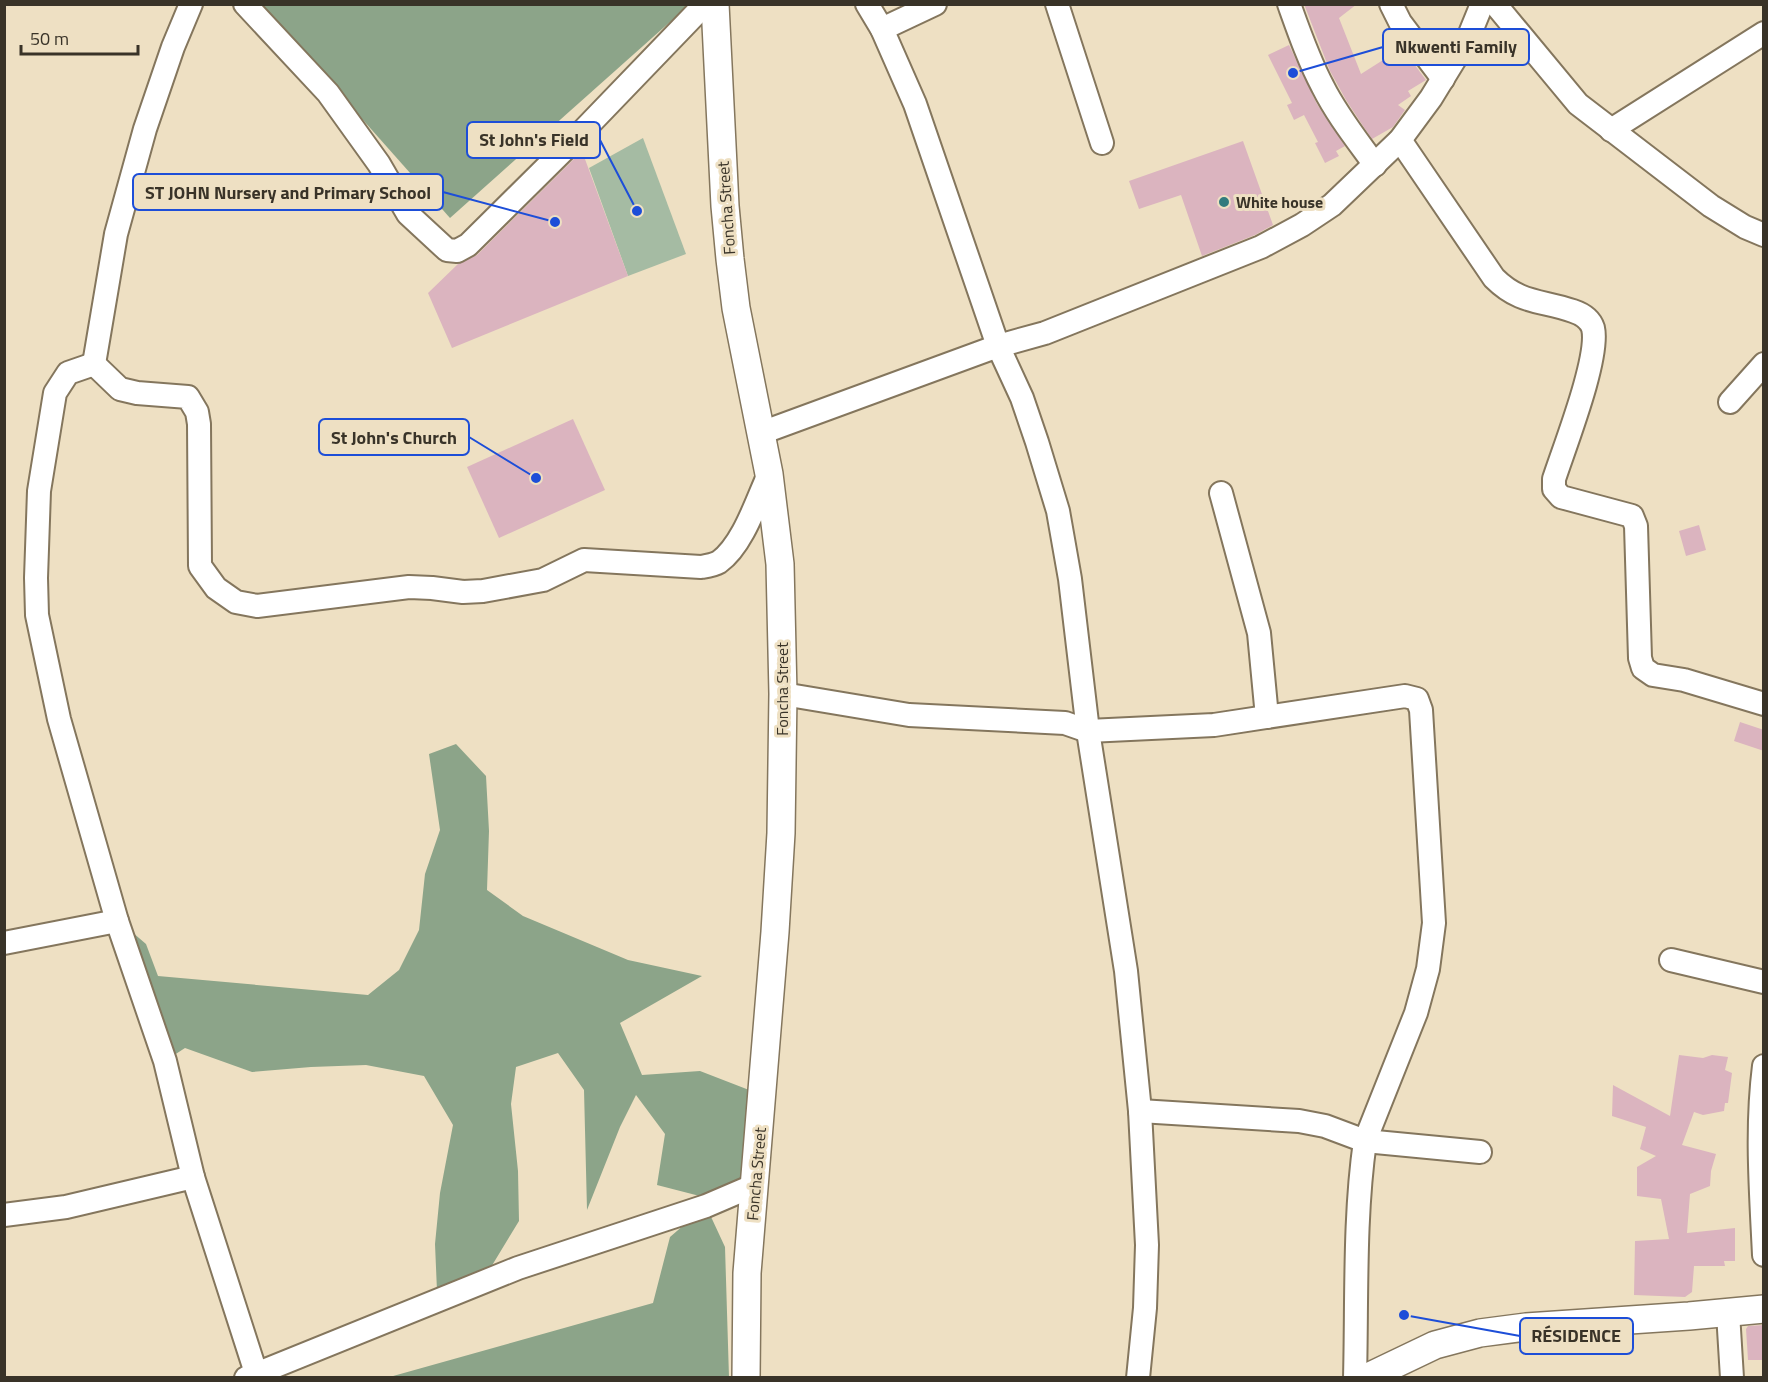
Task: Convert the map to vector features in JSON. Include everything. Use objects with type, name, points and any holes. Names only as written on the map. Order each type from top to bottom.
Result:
[{"type":"main road","name":"Foncha Street","points":[[716,4],[724,206],[736,308],[770,474],[780,564],[783,694],[781,832],[747,1274],[746,1377]]},
{"type":"main road","points":[[1369,1376],[1435,1346],[1480,1333],[1526,1327],[1764,1309]]},
{"type":"street","points":[[94,364],[116,234],[145,129],[173,47],[191,4]]},
{"type":"street","points":[[245,4],[328,93],[379,164],[408,214],[447,250],[457,252],[468,245],[576,138],[705,4]]},
{"type":"street","points":[[867,4],[882,29],[915,105],[998,346],[1022,398],[1058,511],[1070,579],[1089,731],[1126,971],[1140,1111],[1147,1245],[1145,1308],[1138,1377]]},
{"type":"street","points":[[882,29],[935,4]]},
{"type":"street","points":[[1057,4],[1102,143]]},
{"type":"street","points":[[1289,4],[1305,49],[1323,87],[1375,165]]},
{"type":"street","points":[[1391,4],[1400,22],[1443,79]]},
{"type":"street","points":[[761,433],[998,346],[1045,333],[1261,247],[1302,225],[1332,205],[1400,140],[1443,79],[1469,36],[1482,4]]},
{"type":"street","points":[[1495,4],[1572,96],[1611,130],[1711,206],[1745,227],[1764,235]]},
{"type":"street","points":[[1611,130],[1764,33]]},
{"type":"street","points":[[1400,140],[1494,278],[1506,289],[1520,297],[1574,311],[1588,319],[1593,330],[1587,378],[1554,479],[1554,489],[1561,497],[1632,516],[1636,526],[1640,658],[1643,668],[1653,675],[1684,680],[1764,705]]},
{"type":"street","points":[[94,364],[120,389],[137,393],[188,397],[197,412],[199,424],[200,566],[216,588],[236,602],[257,606],[409,587],[463,592],[483,591],[543,580],[584,560],[701,567],[717,564],[737,542],[770,474]]},
{"type":"street","points":[[94,364],[68,373],[55,393],[39,491],[37,615],[59,719],[117,921],[165,1061],[193,1176],[252,1376],[518,1268],[706,1206],[755,1185]]},
{"type":"street","points":[[1730,402],[1764,364]]},
{"type":"street","points":[[1221,493],[1258,633],[1267,717]]},
{"type":"street","points":[[783,694],[909,715],[1065,723],[1089,731],[1214,724],[1405,696],[1417,699],[1421,710],[1434,923],[1428,969],[1416,1012],[1365,1141],[1358,1236],[1369,1376]]},
{"type":"street","points":[[4,943],[117,921]]},
{"type":"street","points":[[1671,960],[1764,982]]},
{"type":"street","points":[[1764,1066],[1760,1095],[1759,1153],[1764,1256]]},
{"type":"street","points":[[1140,1111],[1299,1120],[1325,1125],[1365,1141],[1480,1152]]},
{"type":"street","points":[[4,1215],[66,1207],[193,1176]]},
{"type":"street","points":[[1728,1312],[1732,1377]]},
{"type":"green space","points":[[261,5],[689,5],[450,218]]},
{"type":"green space","points":[[643,138],[686,254],[628,276],[589,168]]},
{"type":"green space","points":[[456,744],[486,776],[489,831],[487,890],[523,916],[628,960],[702,976],[620,1023],[642,1075],[700,1071],[762,1095],[755,1185],[719,1201],[657,1185],[665,1134],[636,1095],[620,1127],[587,1210],[584,1090],[558,1053],[516,1067],[511,1104],[518,1171],[519,1221],[485,1277],[437,1291],[435,1244],[440,1193],[453,1125],[424,1076],[366,1065],[252,1072],[185,1048],[165,1061],[125,926],[146,944],[158,976],[368,995],[399,970],[419,930],[425,874],[440,830],[429,754]]},
{"type":"green space","points":[[706,1206],[725,1247],[729,1377],[386,1378],[653,1303],[670,1237]]},
{"type":"building","points":[[1304,4],[1357,4],[1339,18],[1361,74],[1402,48],[1426,80],[1408,91],[1411,96],[1398,105],[1405,110],[1393,127],[1372,139],[1330,71]]},
{"type":"building","points":[[1289,45],[1317,104],[1345,146],[1336,151],[1339,156],[1325,163],[1315,143],[1318,142],[1304,115],[1294,120],[1287,105],[1292,103],[1268,55]]},
{"type":"building","name":"White house","points":[[1243,141],[1273,225],[1255,235],[1202,256],[1181,195],[1139,209],[1129,181]]},
{"type":"building","points":[[582,151],[628,276],[452,348],[428,293],[458,264],[477,255]]},
{"type":"building","points":[[573,419],[605,490],[499,538],[467,467]]},
{"type":"building","points":[[1699,525],[1706,550],[1686,556],[1679,531]]},
{"type":"building","points":[[1740,722],[1764,730],[1764,751],[1734,741]]},
{"type":"building","points":[[1679,1055],[1703,1058],[1712,1055],[1728,1057],[1725,1070],[1732,1073],[1728,1103],[1725,1103],[1724,1111],[1703,1115],[1694,1112],[1682,1145],[1716,1154],[1710,1186],[1690,1194],[1687,1233],[1735,1228],[1735,1261],[1724,1261],[1725,1266],[1694,1266],[1692,1292],[1685,1297],[1634,1295],[1635,1241],[1669,1239],[1661,1199],[1637,1196],[1637,1167],[1656,1156],[1640,1149],[1646,1127],[1612,1116],[1613,1085],[1670,1116]]},
{"type":"building","points":[[1764,1325],[1764,1360],[1748,1360],[1746,1329],[1748,1326]]},
{"type":"place","name":"Nkwenti Family","points":[[1293,73]]},
{"type":"place","name":"White house","points":[[1224,202]]},
{"type":"place","name":"St John's Field","points":[[637,211]]},
{"type":"place","name":"ST JOHN Nursery and Primary School","points":[[555,222]]},
{"type":"place","name":"St John's Church","points":[[536,478]]},
{"type":"place","name":"RÉSIDENCE","points":[[1404,1315]]}]
